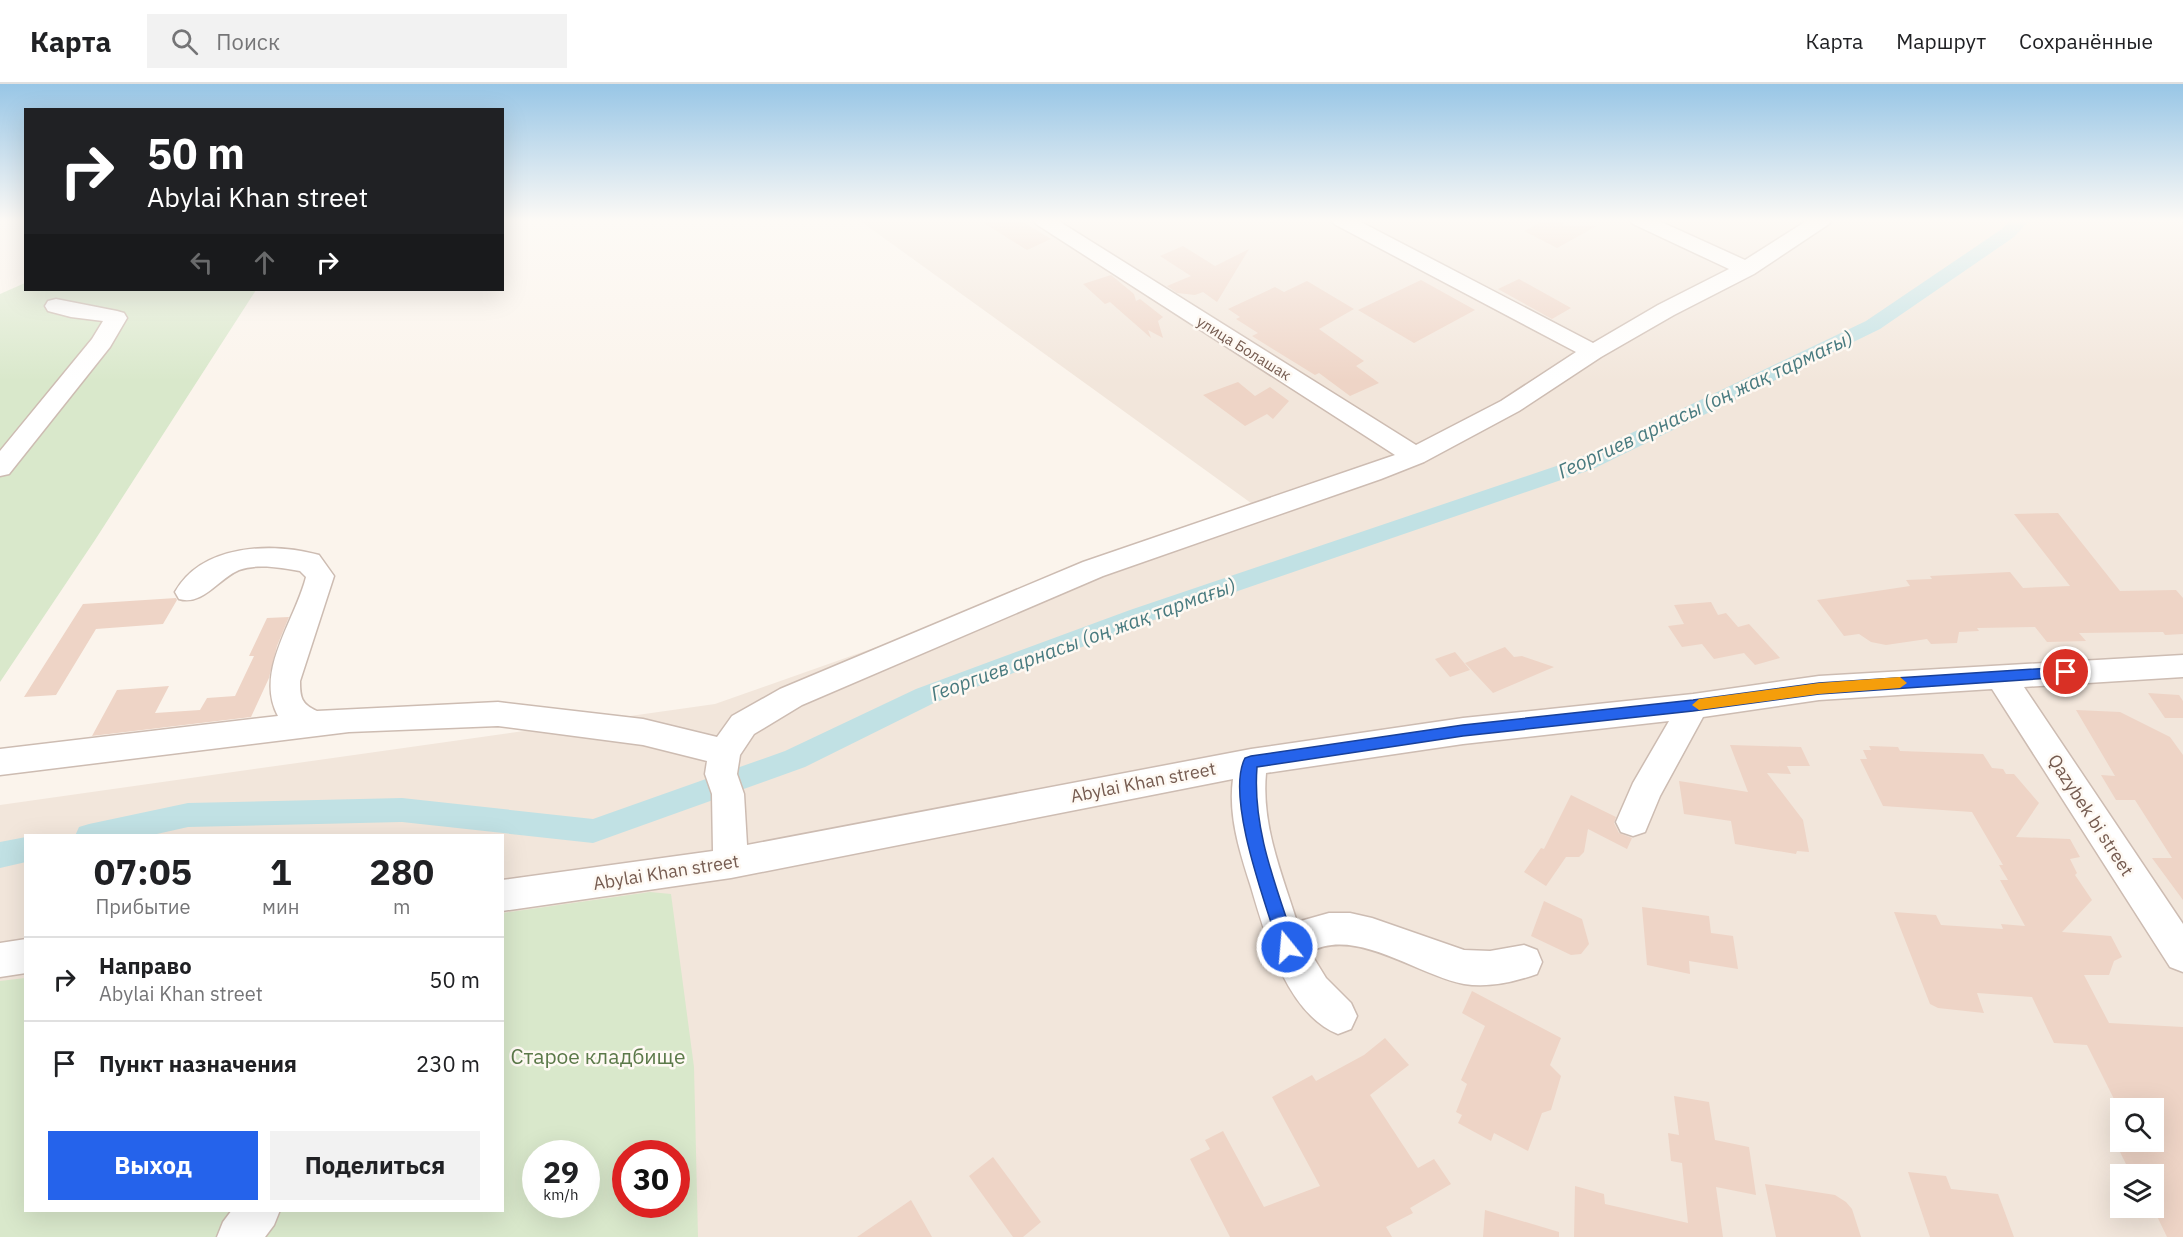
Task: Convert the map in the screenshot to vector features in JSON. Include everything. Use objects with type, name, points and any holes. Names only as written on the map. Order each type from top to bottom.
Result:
[{"type":"street","name":"улица Болашак","points":[[1129,274],[1415,456]]},
{"type":"street","points":[[1444,274],[1593,352]]},
{"type":"street","points":[[731,863],[725,773],[743,725],[791,697],[1093,569],[1372,473],[1415,456],[1510,406],[1593,352],[1666,310],[1737,274]]},
{"type":"street","points":[[0,468],[102,342],[116,318],[107,314],[63,309],[56,306]]},
{"type":"street","points":[[189,592],[207,574],[221,565],[240,559],[265,556],[309,562],[320,576],[318,592],[291,655],[283,691],[289,709],[301,718],[317,724]]},
{"type":"street","name":"Abylai Khan street","points":[[504,896],[731,863],[1251,762],[1463,731],[1819,688],[2183,666]]},
{"type":"street","name":"Qazybek bi street","points":[[2000,676],[2183,955]]},
{"type":"street","points":[[1633,822],[1645,793],[1693,705]]},
{"type":"street","points":[[0,762],[349,720],[498,714],[643,732],[725,773]]},
{"type":"street","points":[[1251,762],[1248,788],[1253,838],[1287,947],[1313,990],[1338,1016]]},
{"type":"street","points":[[1287,947],[1302,935],[1322,929],[1366,931],[1457,966],[1497,968],[1524,962]]},
{"type":"street","points":[[0,960],[24,956]]},
{"type":"street","points":[[238,1237],[257,1212]]},
{"type":"shaded area","points":[[934,274],[2183,274],[2183,1237],[0,1237],[0,805],[715,704],[1262,511]]},
{"type":"green space","points":[[24,283],[24,291],[255,291],[95,540],[0,682],[0,294]]},
{"type":"green space","name":"Старое кладбище","points":[[650,892],[671,894],[694,1067],[698,1237],[0,1237],[0,981],[24,978],[24,1212],[504,1212],[504,913]]},
{"type":"building","points":[[1188,274],[1234,274],[1217,302],[1203,292],[1195,295],[1177,293],[1167,286],[1191,276]]},
{"type":"building","points":[[1111,275],[1134,294],[1136,301],[1140,299],[1163,317],[1158,321],[1163,338],[1148,330],[1151,338],[1110,302],[1105,304],[1083,284]]},
{"type":"building","points":[[1519,279],[1571,308],[1552,319],[1498,289]]},
{"type":"building","points":[[1421,280],[1475,310],[1414,343],[1358,310]]},
{"type":"building","points":[[1307,281],[1354,309],[1319,329],[1364,361],[1356,366],[1379,383],[1350,396],[1319,373],[1315,375],[1252,336],[1258,333],[1236,319],[1240,317],[1228,309],[1275,287],[1284,292]]},
{"type":"building","points":[[1238,382],[1255,396],[1270,387],[1289,401],[1273,419],[1267,414],[1245,426],[1203,395]]},
{"type":"building","points":[[2058,513],[2120,591],[2176,590],[2183,598],[2183,634],[2165,635],[2163,632],[2079,633],[2086,641],[2047,642],[2035,627],[1977,628],[1979,631],[1959,632],[1957,643],[1931,644],[1927,639],[1886,645],[1871,642],[1859,634],[1844,636],[1817,600],[1910,586],[1906,580],[1932,579],[1930,576],[2010,572],[2023,588],[2070,586],[2014,514]]},
{"type":"building","points":[[176,598],[163,624],[96,629],[56,695],[24,697],[83,604]]},
{"type":"building","points":[[1711,602],[1718,615],[1726,613],[1738,627],[1749,624],[1780,658],[1755,665],[1744,653],[1714,659],[1702,644],[1682,647],[1668,626],[1684,624],[1674,605]]},
{"type":"building","points":[[289,617],[277,646],[269,678],[251,717],[92,736],[117,690],[169,686],[155,713],[200,710],[207,698],[235,696],[254,656],[249,656],[267,618]]},
{"type":"building","points":[[1505,647],[1514,657],[1522,656],[1554,667],[1493,693],[1465,663]]},
{"type":"building","points":[[1455,652],[1470,670],[1450,677],[1435,659]]},
{"type":"building","points":[[2148,693],[2179,695],[2183,701],[2183,718],[2165,718]]},
{"type":"building","points":[[2076,710],[2120,712],[2170,737],[2183,755],[2183,900],[2152,858],[2172,858],[2135,800],[2116,800],[2101,775],[2115,776]]},
{"type":"building","points":[[1730,745],[1801,747],[1810,766],[1787,766],[1791,774],[1767,773],[1803,820],[1809,852],[1797,851],[1796,854],[1735,844],[1731,821],[1684,814],[1679,781],[1748,792]]},
{"type":"building","points":[[1869,746],[1898,747],[1900,751],[1983,754],[1992,768],[2003,769],[2006,774],[2014,774],[2039,803],[2016,837],[2070,839],[2080,857],[2070,859],[2077,873],[2075,875],[2092,900],[2062,932],[2111,936],[2122,957],[2114,961],[2109,975],[2084,975],[2109,1023],[2183,1027],[2183,1237],[2167,1237],[2158,1218],[2164,1218],[2164,1164],[2126,1164],[2120,1152],[2164,1152],[2164,1098],[2114,1098],[2087,1045],[2054,1043],[2032,997],[1977,993],[1984,1013],[1938,1008],[1930,1004],[1894,912],[1936,915],[1941,925],[2003,929],[2001,924],[2025,926],[2000,880],[2008,880],[1999,865],[2003,865],[1972,812],[1883,806],[1860,759],[1867,759],[1863,750],[1871,750]]},
{"type":"building","points":[[1571,795],[1616,817],[1614,823],[1619,833],[1632,838],[1627,849],[1588,829],[1584,852],[1579,857],[1566,857],[1546,886],[1524,872],[1541,848],[1544,849]]},
{"type":"building","points":[[1544,901],[1582,919],[1589,944],[1581,954],[1571,955],[1531,936]]},
{"type":"building","points":[[1642,907],[1709,916],[1711,933],[1733,936],[1738,969],[1689,961],[1690,974],[1647,965]]},
{"type":"building","points":[[1472,991],[1561,1038],[1550,1065],[1561,1076],[1551,1110],[1542,1113],[1528,1151],[1494,1133],[1491,1141],[1458,1123],[1462,1115],[1456,1112],[1467,1084],[1461,1080],[1485,1026],[1462,1013]]},
{"type":"building","points":[[1385,1038],[1409,1065],[1370,1095],[1418,1168],[1434,1159],[1451,1184],[1410,1208],[1413,1213],[1386,1227],[1392,1237],[1230,1237],[1190,1159],[1210,1149],[1205,1140],[1223,1131],[1264,1207],[1320,1186],[1272,1097],[1312,1075],[1316,1081],[1364,1055]]},
{"type":"building","points":[[1674,1096],[1709,1102],[1715,1140],[1749,1147],[1756,1195],[1716,1187],[1723,1237],[1574,1237],[1575,1186],[1604,1194],[1605,1204],[1688,1223],[1682,1163],[1671,1161],[1668,1133],[1679,1135]]},
{"type":"building","points":[[993,1157],[1041,1222],[1023,1237],[1013,1237],[969,1176]]},
{"type":"building","points":[[1908,1172],[1946,1176],[1951,1189],[1998,1194],[2014,1237],[1930,1237]]},
{"type":"building","points":[[1765,1184],[1835,1195],[1852,1209],[1861,1237],[1776,1237]]},
{"type":"building","points":[[911,1200],[932,1237],[857,1237]]},
{"type":"building","points":[[1485,1210],[1559,1232],[1559,1237],[1483,1237]]},
{"type":"waterway","name":"Георгиев арнасы (оң жақ тармағы)","points":[[98,834],[188,815],[402,810],[593,831],[795,759],[925,696],[1139,616],[1585,464],[1873,325],[1948,274]]},
{"type":"waterway","name":"Георгиев арнасы (оң жақ тармағы)","points":[[0,855],[24,849]]},
{"type":"slow traffic","points":[[1699,705],[1819,688],[1900,683]]},
{"type":"route","points":[[1287,947],[1253,838],[1248,788],[1251,762],[1463,731],[1819,688],[2066,672]]}]
